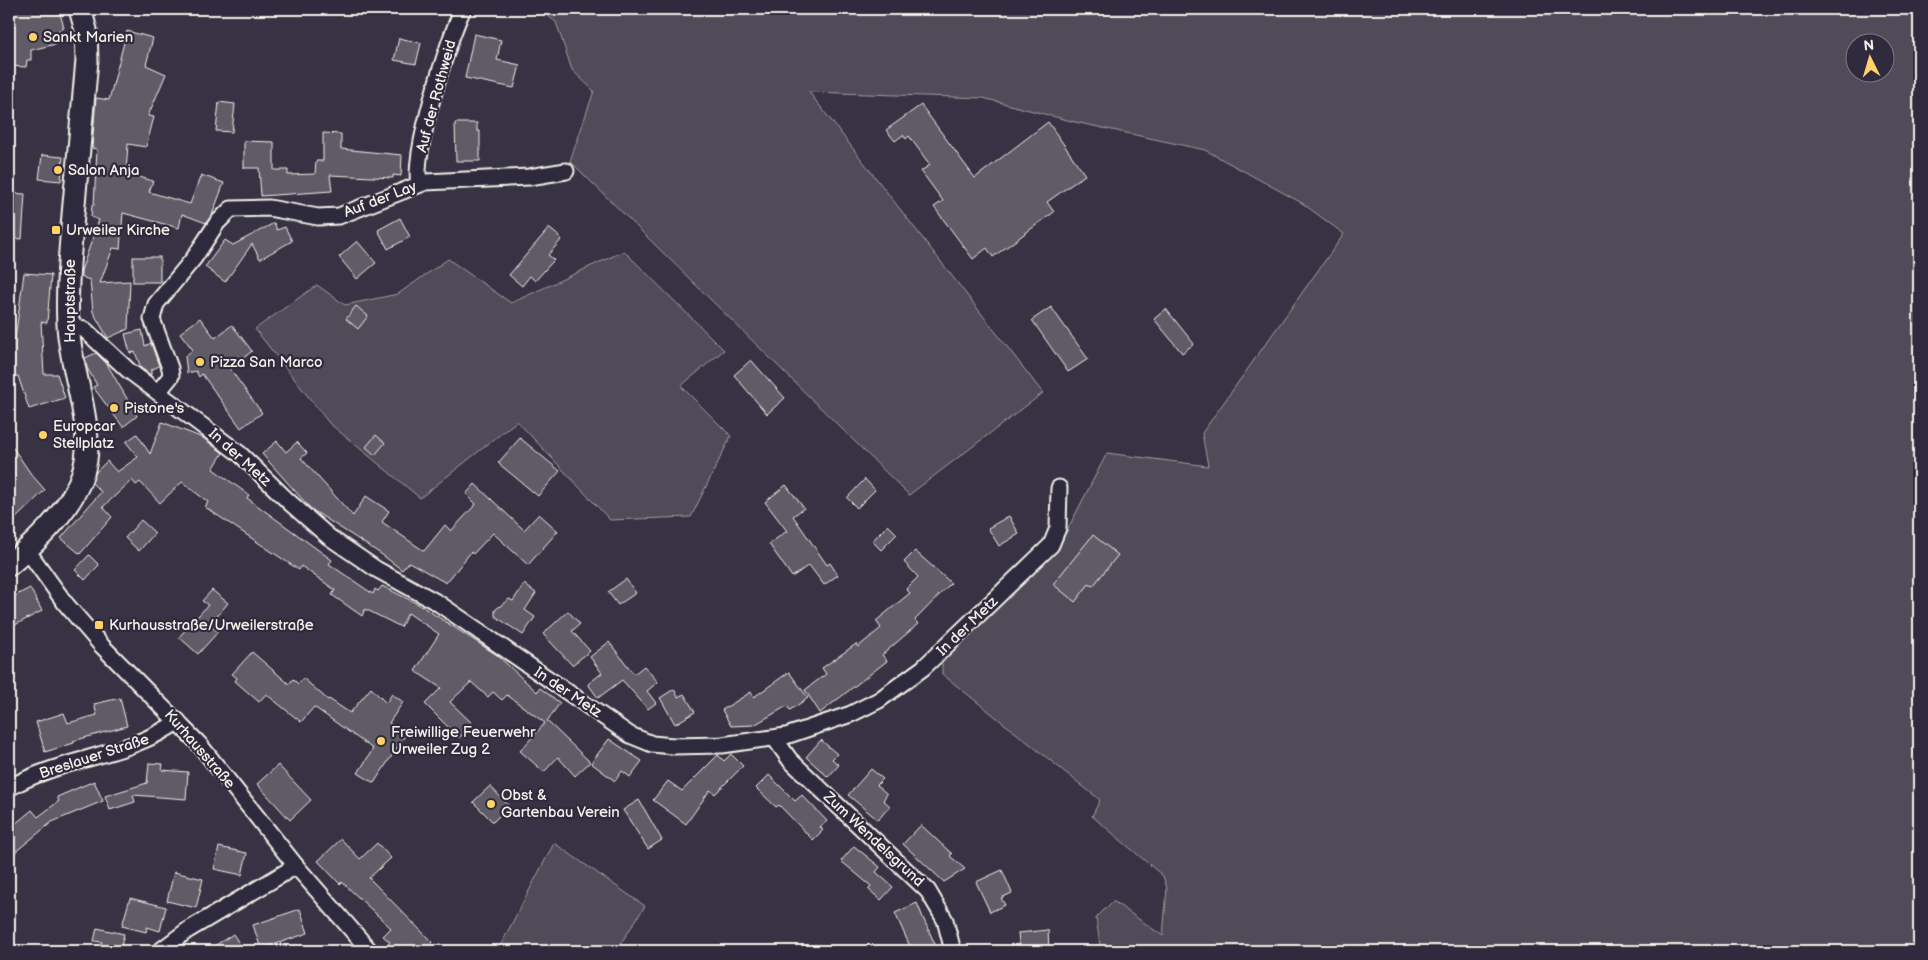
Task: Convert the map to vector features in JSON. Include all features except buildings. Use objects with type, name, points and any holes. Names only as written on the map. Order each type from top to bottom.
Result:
[{"type":"main road","name":"Hauptstraße","points":[[9,565],[27,550],[50,526],[69,501],[80,482],[86,460],[86,437],[70,353],[68,323],[69,261],[87,60],[86,30],[80,9]]},
{"type":"street","name":"Auf der Rothweid","points":[[419,184],[417,175],[420,152],[438,78],[462,9]]},
{"type":"street","name":"Auf der Lay","points":[[159,391],[170,376],[170,368],[152,319],[156,304],[194,258],[217,223],[231,209],[269,208],[318,217],[340,216],[373,205],[419,184],[440,181],[529,177],[566,171]]},
{"type":"street","name":"In der Metz","points":[[68,323],[85,330],[128,370],[159,391],[240,454],[288,501],[329,537],[376,569],[438,603],[630,735],[652,744],[673,746],[722,745],[775,739],[851,714],[899,687],[923,668],[1051,545],[1058,528],[1059,488]]},
{"type":"street","name":"Kurhausstraße","points":[[27,550],[66,603],[102,646],[178,721],[296,866],[370,951]]},
{"type":"street","name":"Breslauer Straße","points":[[9,788],[45,770],[155,736],[178,721]]},
{"type":"street","name":"Zum Wendelsgrund","points":[[775,739],[790,760],[928,891],[944,920],[953,951]]},
{"type":"street","points":[[160,951],[188,930],[296,866]]},
{"type":"shaded area","points":[[539,9],[1919,9],[1919,951],[1101,951],[1096,918],[1113,901],[1163,936],[1167,888],[1163,876],[1092,816],[1100,800],[942,674],[942,660],[1058,548],[1107,453],[1208,466],[1202,433],[1344,234],[1302,203],[1205,150],[1075,122],[983,98],[809,92],[1043,393],[909,495],[570,161],[594,91],[572,70],[556,22]]},
{"type":"shaded area","points":[[624,251],[724,350],[681,386],[731,436],[691,517],[610,520],[517,421],[420,498],[329,423],[255,329],[317,285],[345,305],[398,294],[448,259],[511,303]]},
{"type":"shaded area","points":[[554,843],[645,906],[616,951],[498,950]]},
{"type":"place","name":"Sankt Marien","points":[[33,37]]},
{"type":"place","name":"Salon Anja","points":[[58,170]]},
{"type":"place","name":"Urweiler Kirche","points":[[56,230]]},
{"type":"place","name":"Pizza San Marco","points":[[200,362]]},
{"type":"place","name":"Pistone's","points":[[114,408]]},
{"type":"place","name":"Europcar Stellplatz","points":[[43,435]]},
{"type":"place","name":"Kurhausstraße/Urweilerstraße","points":[[99,625]]},
{"type":"place","name":"Freiwillige Feuerwehr Urweiler Zug 2","points":[[381,741]]},
{"type":"place","name":"Obst & Gartenbau Verein","points":[[491,804]]}]
